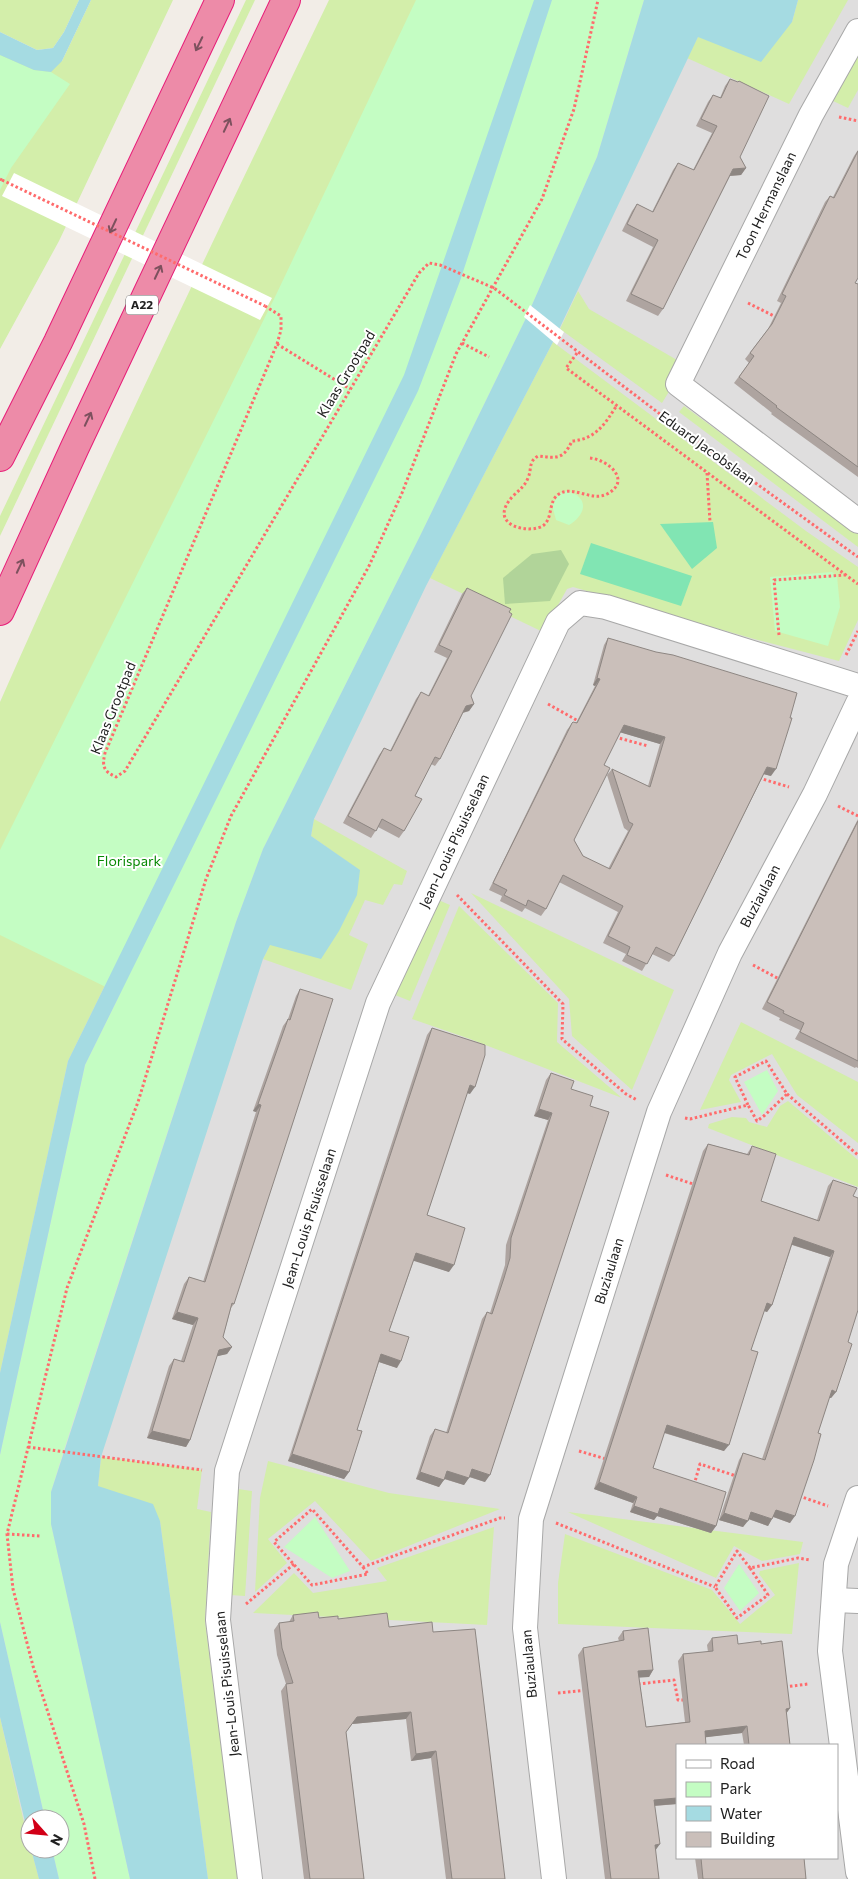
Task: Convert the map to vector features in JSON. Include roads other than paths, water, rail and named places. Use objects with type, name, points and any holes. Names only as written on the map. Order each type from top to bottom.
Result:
[{"type":"highway","points":[[0,457],[58,342],[220,0]]},
{"type":"highway","name":"A22","points":[[0,610],[286,0]]},
{"type":"highway","points":[[0,426],[58,342]]},
{"type":"street","name":"Toon Hermanslaan","points":[[858,31],[811,115],[678,384],[858,521]]},
{"type":"street","name":"Jean-Louis Pisuisselaan","points":[[250,1879],[218,1620],[227,1471],[378,1003],[558,622],[580,603],[606,608],[858,686]]},
{"type":"street","name":"Buziaulaan","points":[[554,1879],[525,1628],[531,1519],[659,1112],[730,953],[815,794],[858,703]]},
{"type":"street","points":[[855,1506],[836,1564],[830,1651],[858,1872]]},
{"type":"street","points":[[834,1600],[858,1601]]},
{"type":"water","points":[[79,0],[91,0],[62,61],[51,72],[34,70],[0,55],[0,32],[37,50],[53,48],[64,32]]},
{"type":"water","points":[[534,0],[552,0],[460,281],[418,391],[85,1065],[0,1455],[0,1373],[68,1061],[404,375]]},
{"type":"water","points":[[644,0],[798,0],[792,22],[761,62],[698,37],[554,340],[426,586],[314,819],[311,836],[360,870],[357,895],[339,931],[321,959],[270,945],[263,959],[101,1457],[98,1486],[153,1504],[160,1521],[208,1879],[130,1879],[51,1524],[51,1492],[236,922],[263,849],[420,536],[528,314],[597,157]]},
{"type":"water","points":[[0,1622],[43,1809],[22,1809],[0,1717]]},
{"type":"water","points":[[34,1859],[54,1859],[59,1879],[39,1879]]},
{"type":"park label","name":"Florispark","points":[[129,861]]}]
